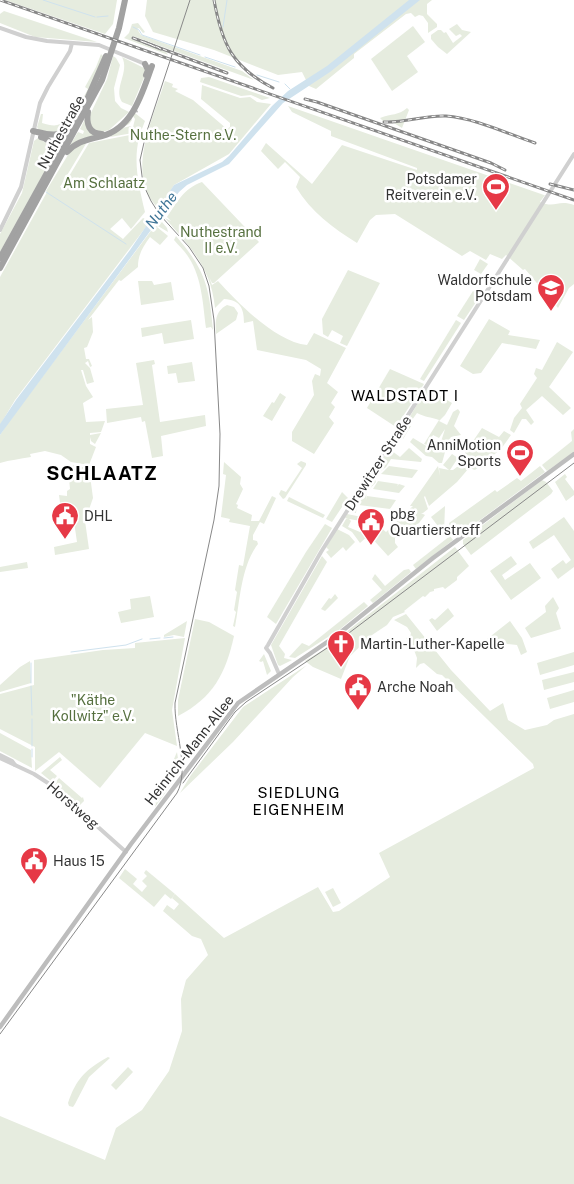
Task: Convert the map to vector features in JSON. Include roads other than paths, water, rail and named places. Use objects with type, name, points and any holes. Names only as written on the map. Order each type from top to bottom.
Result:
[{"type":"highway","name":"Nuthestraße","points":[[118,27],[121,0]]},
{"type":"highway","name":"Nuthestraße","points":[[0,268],[60,161],[102,80],[126,0]]},
{"type":"highway","name":"Nuthestraße","points":[[0,258],[77,119],[109,55]]},
{"type":"highway","points":[[90,103],[87,122],[92,132],[102,134],[115,129],[127,117],[134,106],[148,70],[148,65]]},
{"type":"highway","points":[[60,161],[75,144],[111,133],[128,118],[137,107],[148,65]]},
{"type":"highway","points":[[32,133],[58,135],[66,131],[77,119]]},
{"type":"highway","points":[[32,133],[44,137],[53,146],[54,155],[50,167]]},
{"type":"main road","name":"Heinrich-Mann-Allee","points":[[0,1026],[232,708],[242,699],[336,636],[434,558],[574,454]]},
{"type":"street","points":[[0,28],[26,37],[47,41],[99,45],[148,65]]},
{"type":"street","points":[[0,230],[19,192],[42,96],[70,51],[72,43]]},
{"type":"street","name":"Drewitzer Straße","points":[[279,674],[266,648],[321,552],[574,154]]},
{"type":"street","name":"Horstweg","points":[[0,757],[12,761],[15,765],[51,785],[126,852]]},
{"type":"water","name":"Nuthe","points":[[409,0],[420,0],[330,72],[283,103],[229,164],[187,185],[179,192],[0,435],[0,424],[16,400],[130,250],[174,185],[222,162],[272,106],[288,91],[327,66]]},
{"type":"waterway","points":[[43,0],[95,17]]},
{"type":"waterway","points":[[223,27],[227,0]]},
{"type":"waterway","points":[[97,17],[108,16]]},
{"type":"waterway","points":[[133,27],[139,30],[142,35],[200,55]]},
{"type":"waterway","points":[[205,57],[235,67]]},
{"type":"waterway","points":[[257,75],[279,82]]},
{"type":"waterway","points":[[285,84],[290,89]]},
{"type":"waterway","points":[[46,192],[126,244]]},
{"type":"waterway","points":[[164,638],[173,637]]},
{"type":"waterway","points":[[150,639],[160,638]]},
{"type":"waterway","points":[[71,652],[126,645],[142,639]]},
{"type":"waterway","points":[[31,663],[31,683]]},
{"type":"waterway","points":[[31,686],[32,715]]},
{"type":"waterway","points":[[32,719],[32,746]]},
{"type":"waterway","points":[[32,749],[32,757]]},
{"type":"tram line","points":[[0,1034],[177,793],[181,783],[182,761],[175,703],[214,520],[219,486],[220,434],[214,320],[209,286],[203,268],[189,247],[160,215],[151,201],[143,184],[140,160],[146,134],[190,0]]},
{"type":"tram line","points":[[183,783],[235,712],[246,702],[345,636],[574,463]]},
{"type":"railway","points":[[0,0],[574,200]]},
{"type":"railway","points":[[214,0],[225,42],[231,53],[248,72],[273,88]]},
{"type":"railway","points":[[133,38],[227,73]]},
{"type":"railway","points":[[144,42],[161,49]]},
{"type":"railway","points":[[305,99],[491,163],[505,170]]},
{"type":"railway","points":[[384,122],[438,116],[457,117],[480,123],[535,143]]},
{"type":"railway","points":[[550,184],[574,190]]},
{"type":"place","name":"Potsdamer Reitverein e.V.","points":[[496,211]]},
{"type":"place","name":"Waldorfschule Potsdam","points":[[551,312]]},
{"type":"place","name":"AnniMotion Sports","points":[[520,477]]},
{"type":"place","name":"DHL","points":[[65,540]]},
{"type":"place","name":"pbg Quartierstreff","points":[[371,546]]},
{"type":"place","name":"Martin-Luther-Kapelle","points":[[341,668]]},
{"type":"place","name":"Arche Noah","points":[[358,711]]},
{"type":"place","name":"Haus 15","points":[[34,885]]},
{"type":"district","name":"WALDSTADT I","points":[[405,395]]},
{"type":"district","name":"SCHLAATZ","points":[[102,473]]},
{"type":"district","name":"SIEDLUNG EIGENHEIM","points":[[299,800]]},
{"type":"park label","name":"Nuthe-Stern e.V.","points":[[183,135]]},
{"type":"park label","name":"Am Schlaatz","points":[[104,183]]},
{"type":"park label","name":"Nuthestrand II e.V.","points":[[221,240]]},
{"type":"park label","name":"\"Käthe Kollwitz\" e.V.","points":[[93,708]]}]
